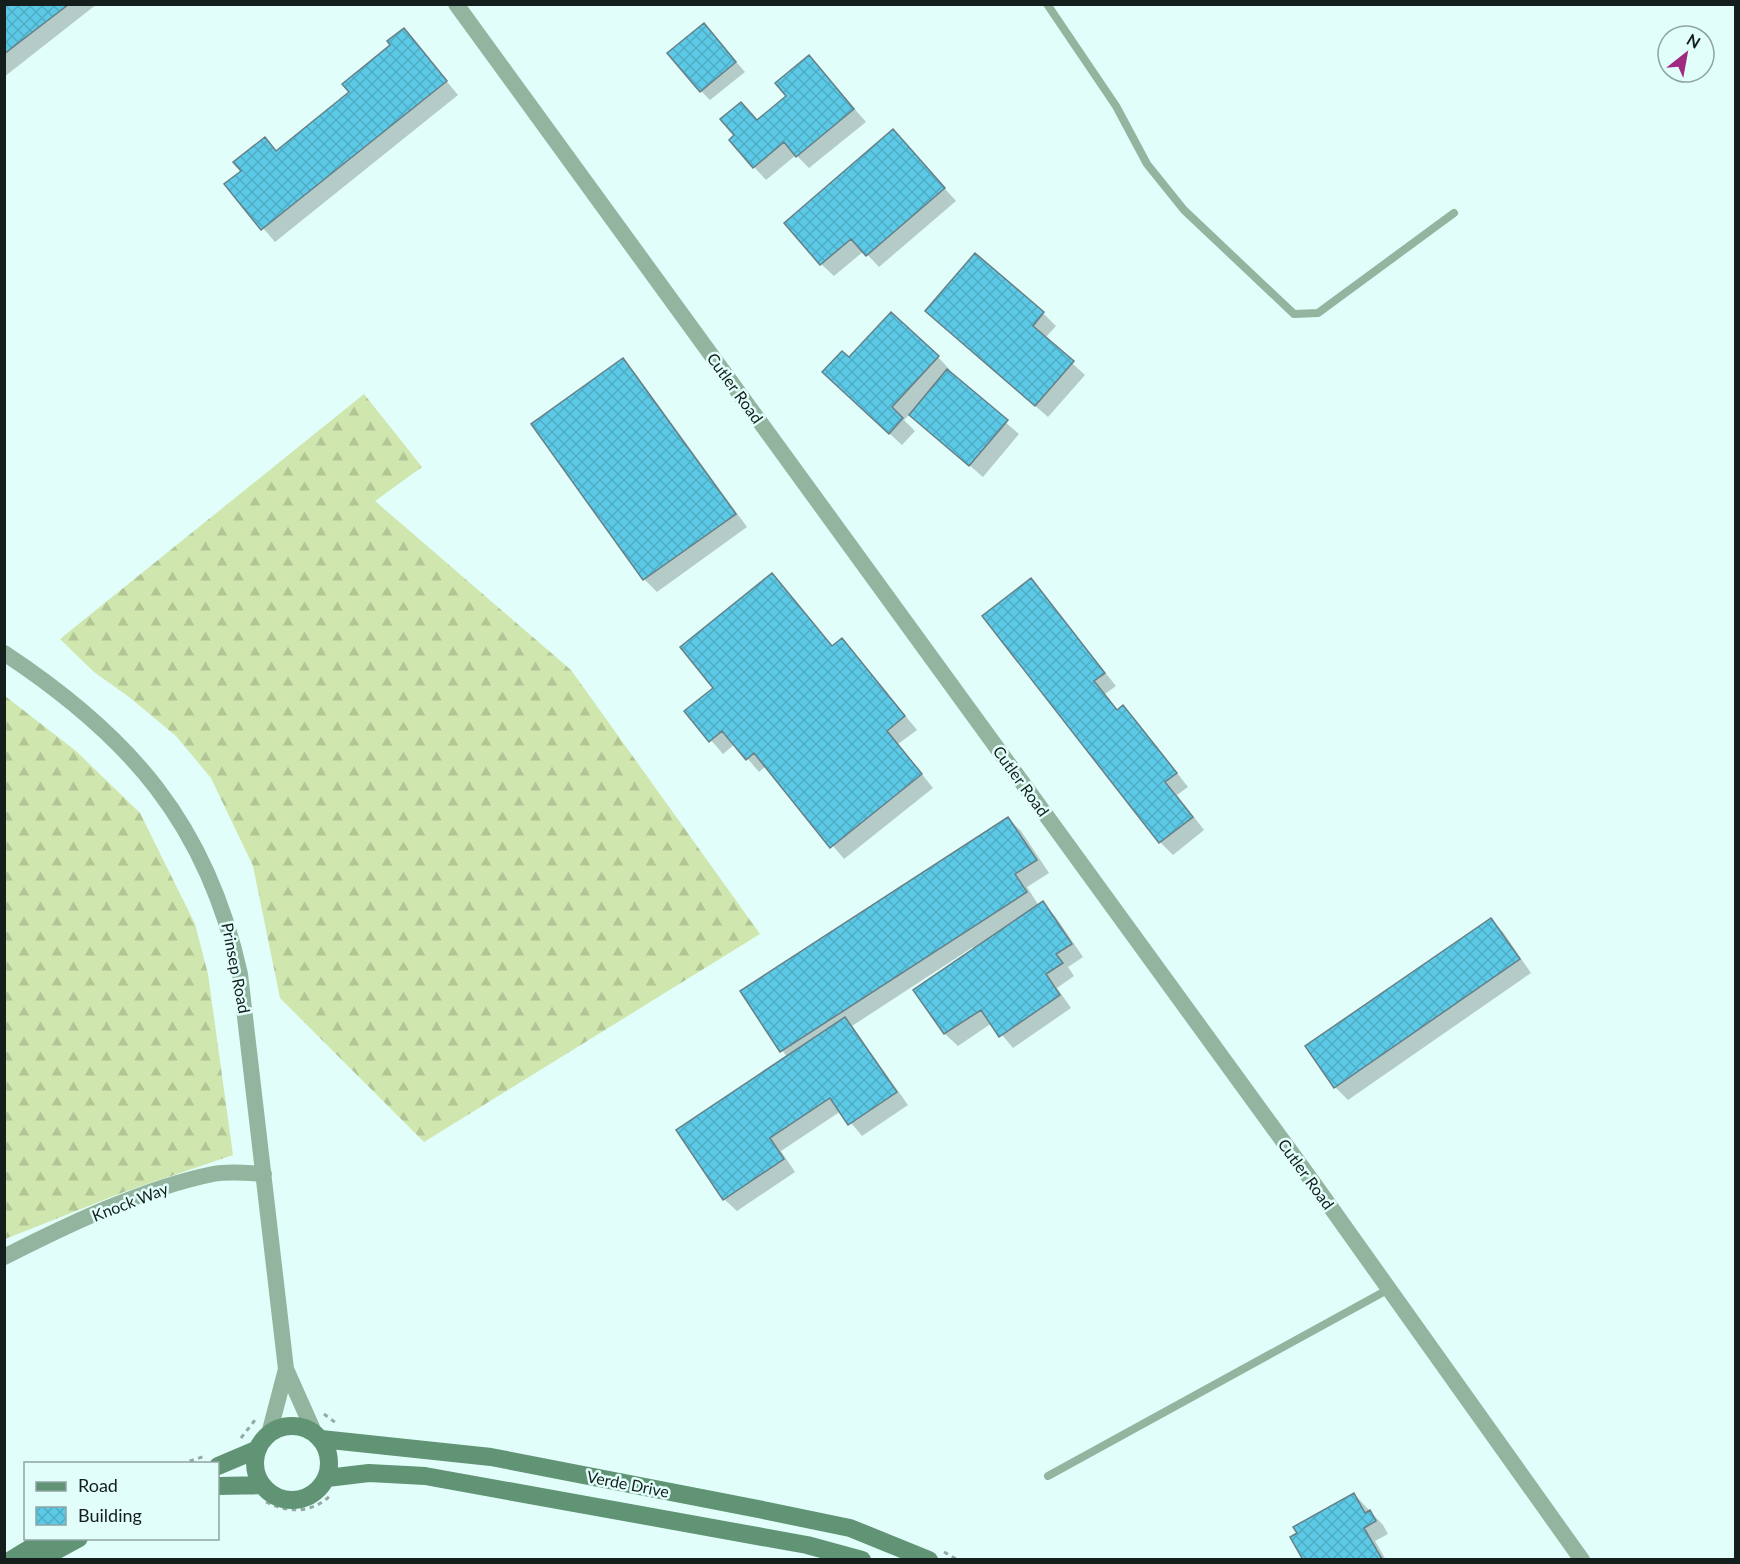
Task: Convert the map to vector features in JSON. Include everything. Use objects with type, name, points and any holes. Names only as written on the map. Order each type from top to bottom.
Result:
[{"type":"main road","points":[[219,1486],[262,1492],[296,1500],[330,1485],[329,1457],[317,1436],[296,1426],[277,1429],[269,1434],[258,1449],[255,1467],[262,1492]]},
{"type":"main road","name":"Verde Drive","points":[[317,1436],[491,1457],[763,1510],[850,1528],[929,1560]]},
{"type":"main road","points":[[219,1466],[258,1449]]},
{"type":"main road","name":"Verde Drive","points":[[330,1485],[369,1473],[425,1476],[807,1545],[862,1560]]},
{"type":"main road","points":[[11,1560],[45,1540]]},
{"type":"main road","points":[[39,1560],[77,1540]]},
{"type":"street","name":"Cutler Road","points":[[456,4],[1389,1289],[1582,1560]]},
{"type":"street","name":"Prinsep Road","points":[[4,652],[66,694],[110,732],[155,784],[200,855],[224,913],[240,974],[286,1369],[317,1436]]},
{"type":"street","name":"Knock Way","points":[[4,1257],[55,1231],[169,1186],[216,1173],[264,1174]]},
{"type":"street","name":"Prinsep Road","points":[[269,1434],[286,1369]]},
{"type":"lane","points":[[1047,4],[1116,106],[1147,164],[1184,210],[1294,314],[1318,313],[1454,213]]},
{"type":"lane","points":[[1048,1476],[1389,1289]]},
{"type":"path","points":[[300,1403],[316,1400],[323,1413],[343,1426]]},
{"type":"path","points":[[240,1439],[263,1407],[276,1406]]},
{"type":"path","points":[[262,1492],[276,1507],[301,1511],[322,1504],[330,1485]]},
{"type":"green space","points":[[364,394],[422,467],[375,501],[571,670],[760,934],[424,1142],[280,998],[253,866],[211,778],[176,736],[129,697],[94,672],[60,639]]},
{"type":"green space","points":[[5,696],[76,751],[140,813],[195,924],[208,974],[233,1155],[124,1192],[5,1239]]},
{"type":"building","points":[[4,4],[69,4],[4,54]]},
{"type":"building","points":[[704,23],[736,62],[700,92],[667,53]]},
{"type":"building","points":[[404,28],[447,81],[261,230],[224,184],[241,171],[233,162],[265,137],[276,151],[349,92],[342,84],[390,45],[387,41]]},
{"type":"building","points":[[809,55],[854,109],[796,157],[784,142],[753,168],[729,140],[734,135],[720,119],[741,102],[757,120],[786,96],[775,83]]},
{"type":"building","points":[[893,129],[945,188],[866,256],[851,239],[820,265],[784,223]]},
{"type":"building","points":[[975,253],[1044,312],[1033,326],[1074,361],[1035,406],[925,311]]},
{"type":"building","points":[[891,312],[939,356],[892,407],[903,418],[889,434],[822,372],[842,351],[849,357]]},
{"type":"building","points":[[623,358],[736,514],[643,580],[531,424]]},
{"type":"building","points":[[947,369],[1008,420],[969,466],[909,415]]},
{"type":"building","points":[[772,573],[832,646],[842,638],[905,716],[887,731],[922,774],[830,848],[754,753],[746,760],[722,731],[709,742],[684,711],[713,688],[680,647]]},
{"type":"building","points":[[1031,578],[1105,673],[1094,681],[1117,710],[1123,705],[1177,773],[1165,782],[1193,817],[1159,843],[982,616]]},
{"type":"building","points":[[1008,817],[1037,860],[1015,874],[1027,892],[780,1052],[740,991]]},
{"type":"building","points":[[1043,901],[1072,944],[1056,954],[1063,963],[1046,974],[1060,995],[999,1037],[981,1010],[944,1034],[913,990]]},
{"type":"building","points":[[1491,918],[1520,959],[1334,1088],[1305,1046]]},
{"type":"building","points":[[845,1017],[897,1092],[848,1125],[830,1098],[770,1138],[784,1159],[723,1200],[676,1130]]},
{"type":"building","points":[[1354,1493],[1365,1513],[1370,1510],[1376,1521],[1364,1528],[1382,1559],[1303,1560],[1290,1537],[1297,1533],[1293,1527]]}]
